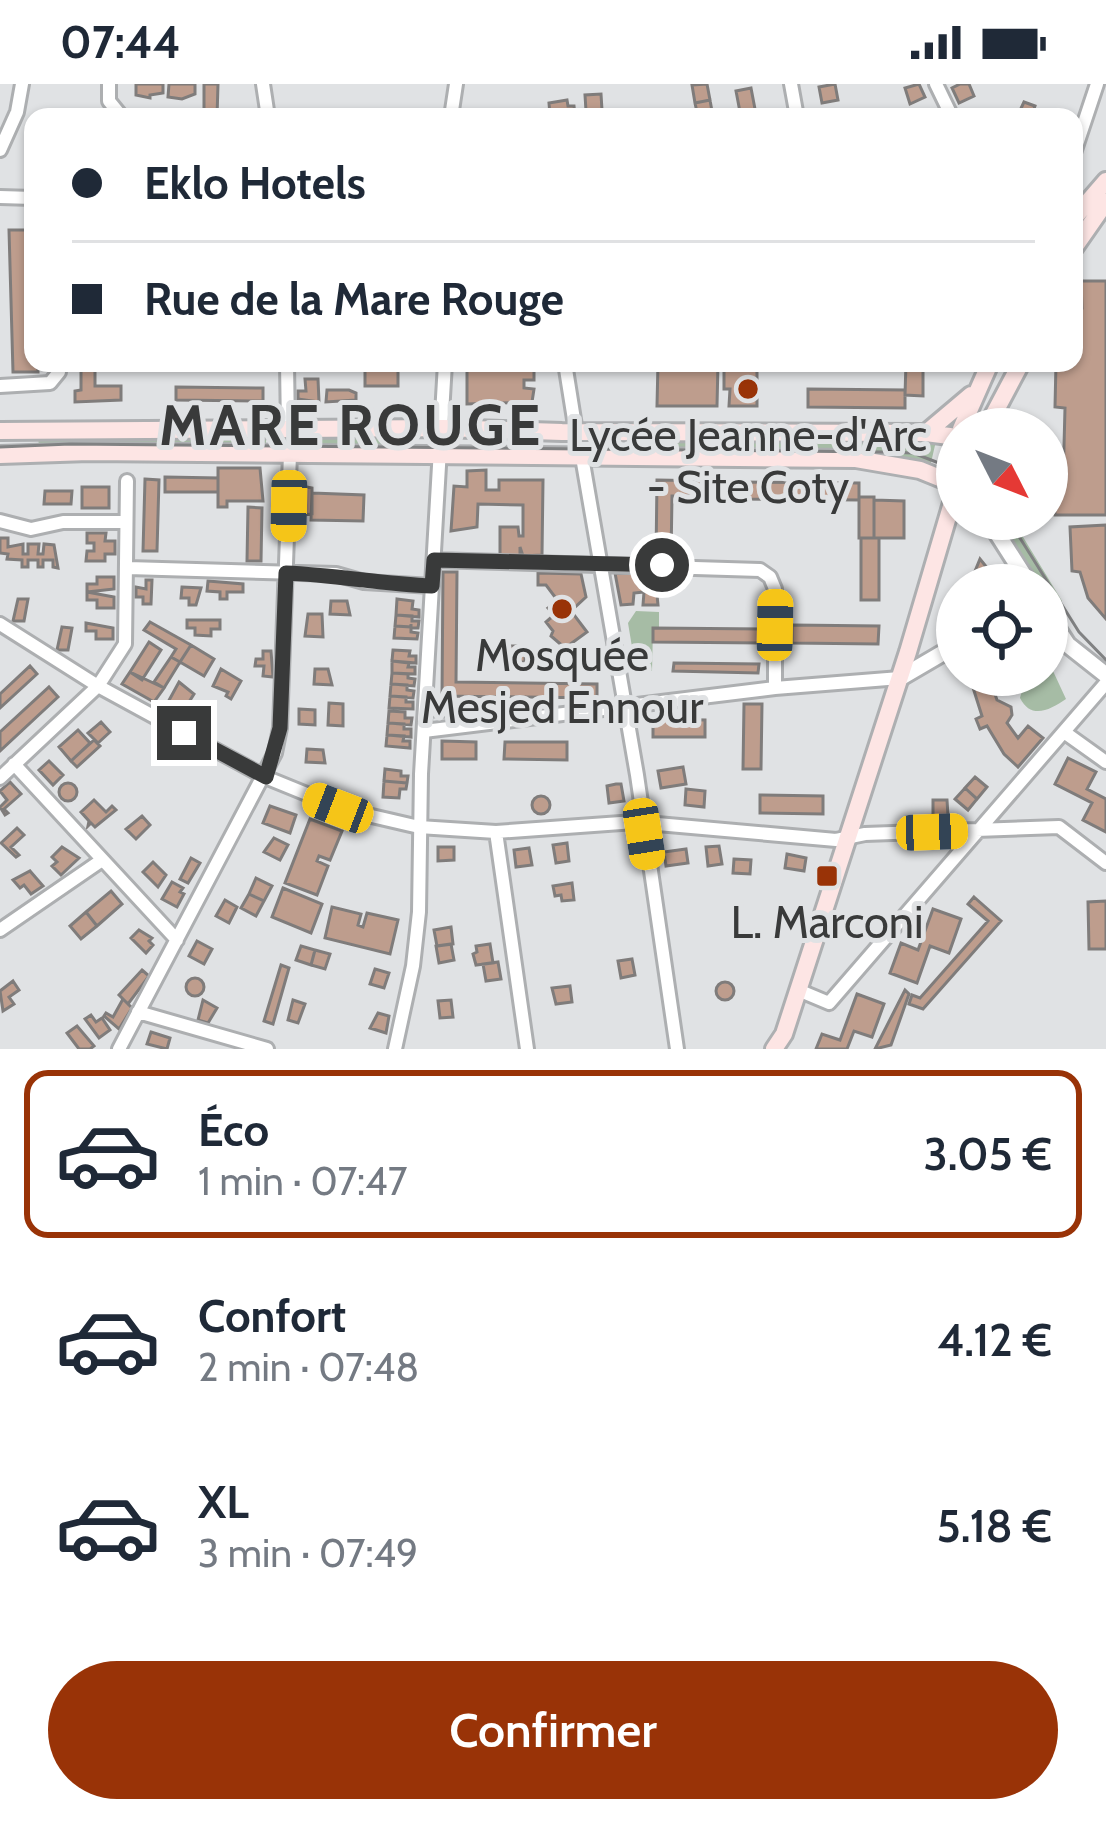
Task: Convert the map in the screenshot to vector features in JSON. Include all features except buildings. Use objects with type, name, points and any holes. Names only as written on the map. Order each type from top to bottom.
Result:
[{"type":"main road","points":[[1083,208],[1106,181]]},
{"type":"main road","points":[[1083,235],[1106,202]]},
{"type":"main road","points":[[970,408],[986,372]]},
{"type":"main road","points":[[997,408],[1016,372]]},
{"type":"main road","points":[[926,433],[978,388]]},
{"type":"main road","points":[[0,431],[443,428],[936,434]]},
{"type":"main road","points":[[0,455],[856,459],[898,464],[936,478]]},
{"type":"main road","points":[[781,1044],[940,540]]},
{"type":"street","points":[[0,150],[17,112],[22,84]]},
{"type":"street","points":[[1083,126],[1097,84]]},
{"type":"street","points":[[0,386],[50,383],[58,372]]},
{"type":"street","points":[[287,372],[288,430]]},
{"type":"street","points":[[395,1049],[417,930],[445,372]]},
{"type":"street","points":[[566,372],[576,432]]},
{"type":"street","points":[[118,1049],[266,777],[280,728],[290,454]]},
{"type":"street","points":[[582,457],[677,1049]]},
{"type":"street","points":[[0,778],[98,686],[125,644],[127,481]]},
{"type":"street","points":[[0,521],[31,529],[63,522],[125,522]]},
{"type":"street","points":[[434,560],[750,567],[764,573],[775,589],[775,688]]},
{"type":"street","points":[[128,568],[336,574],[364,582],[432,586]]},
{"type":"street","points":[[0,624],[98,686],[266,777],[338,808],[419,827],[496,832],[606,822],[848,838],[1059,827],[1106,863]]},
{"type":"street","points":[[798,990],[829,1003],[1106,679],[1068,645]]},
{"type":"street","points":[[424,731],[775,688],[899,678],[936,656]]},
{"type":"street","points":[[425,709],[554,713]]},
{"type":"street","points":[[1064,731],[1106,762]]},
{"type":"street","points":[[14,764],[177,940]]},
{"type":"street","points":[[496,832],[527,1049]]},
{"type":"street","points":[[0,930],[102,860]]},
{"type":"street","points":[[138,1012],[267,1049]]},
{"type":"green space","points":[[38,434],[266,435],[266,449],[39,448]]},
{"type":"green space","points":[[275,435],[413,435],[412,451],[274,449]]},
{"type":"green space","points":[[656,436],[936,441],[930,467],[890,456],[656,453]]},
{"type":"green space","points":[[1006,540],[1025,540],[1039,564],[1020,564]]},
{"type":"green space","points":[[636,611],[659,612],[659,628],[653,629],[652,671],[636,671],[628,623]]},
{"type":"green space","points":[[1065,696],[1066,699],[1035,711],[1020,698]]},
{"type":"tram line","points":[[0,447],[884,452],[913,453],[936,462]]},
{"type":"tram line","points":[[1021,540],[1079,632],[1106,660]]},
{"type":"place","name":"Lycée Jeanne-d'Arc - Site Coty","points":[[748,389]]},
{"type":"place","name":"Mosquée Mesjed Ennour","points":[[562,609]]},
{"type":"place","name":"L. Marconi","points":[[827,876]]},
{"type":"district","name":"MARE ROUGE","points":[[351,425]]},
{"type":"route","points":[[184,733],[266,777],[280,728],[286,573],[432,586],[434,560],[662,565]]}]
